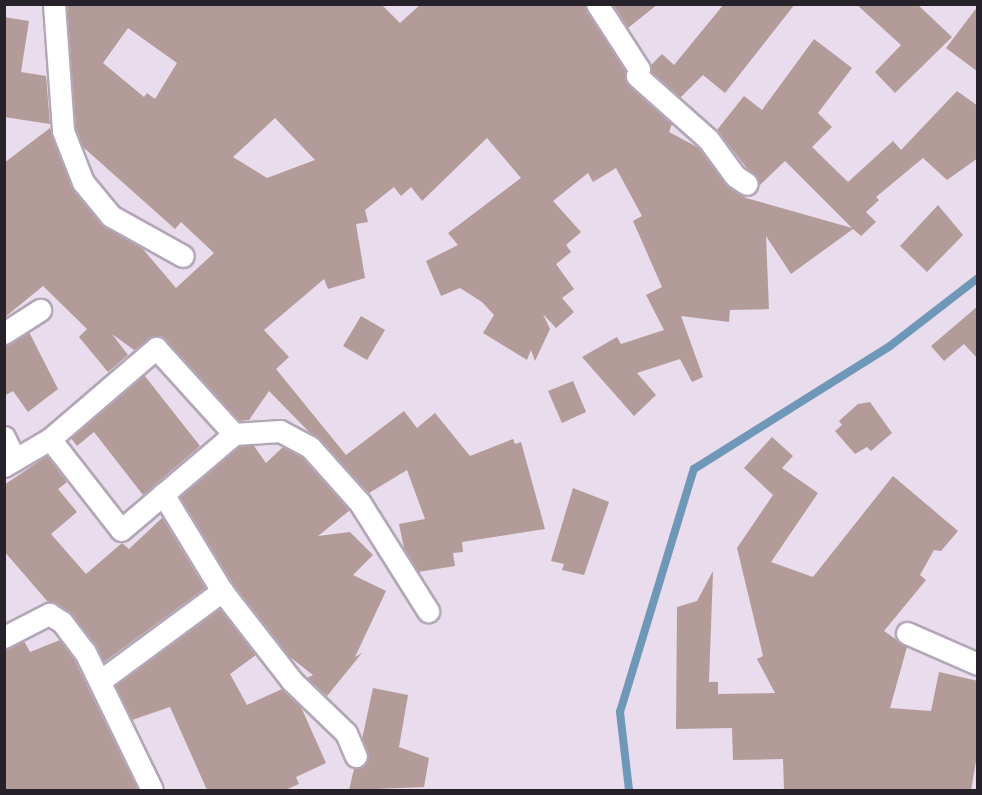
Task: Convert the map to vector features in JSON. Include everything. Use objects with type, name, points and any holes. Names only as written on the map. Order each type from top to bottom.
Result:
[{"type":"street","points":[[54,4],[63,131],[83,182],[111,216],[183,256]]},
{"type":"street","points":[[597,4],[639,69],[637,76],[708,139],[735,176],[747,184]]},
{"type":"street","points":[[4,333],[40,309]]},
{"type":"street","points":[[4,437],[10,463],[50,439],[156,348],[234,434]]},
{"type":"street","points":[[50,439],[121,530],[234,434],[280,431],[310,447],[360,503],[428,611]]},
{"type":"street","points":[[163,494],[222,591],[292,681],[346,733],[356,756]]},
{"type":"street","points":[[100,681],[222,591]]},
{"type":"street","points":[[4,637],[49,614],[73,634],[100,681],[152,790]]},
{"type":"street","points":[[907,633],[978,664]]},
{"type":"building","points":[[67,4],[381,4],[400,23],[421,4],[584,4],[625,71],[628,85],[672,124],[669,132],[699,148],[728,186],[746,198],[852,228],[785,161],[760,185],[717,130],[744,96],[762,110],[814,39],[852,68],[818,113],[832,127],[812,147],[848,182],[893,141],[901,150],[957,91],[978,106],[978,158],[947,180],[923,158],[876,197],[879,200],[866,212],[876,222],[861,236],[853,229],[791,274],[766,236],[769,309],[730,310],[729,322],[681,316],[703,377],[692,382],[680,359],[637,373],[656,395],[634,416],[582,357],[617,337],[621,344],[664,330],[646,295],[662,287],[633,221],[642,216],[616,168],[593,182],[588,173],[553,201],[581,232],[566,245],[571,252],[556,264],[574,289],[562,298],[574,312],[556,328],[543,314],[550,329],[535,361],[531,350],[527,360],[483,333],[494,315],[482,302],[460,288],[441,296],[426,261],[458,245],[448,233],[521,178],[487,138],[422,201],[411,187],[401,196],[394,187],[365,210],[368,222],[356,224],[365,278],[328,289],[324,279],[264,330],[289,357],[276,369],[346,455],[404,411],[417,428],[435,413],[470,456],[513,439],[515,444],[521,442],[545,529],[462,542],[463,552],[453,553],[455,566],[418,572],[404,548],[399,524],[425,519],[407,470],[369,493],[269,391],[249,420],[239,421],[159,336],[134,350],[112,334],[128,355],[108,372],[79,337],[87,329],[43,286],[4,318],[4,163],[50,128],[73,190],[101,224],[142,248],[176,288],[214,253],[181,222],[175,229],[83,147],[76,128]],"holes":[[[128,28],[177,63],[155,99],[147,93],[144,97],[103,63]],[[275,118],[315,160],[267,178],[233,157]]]},
{"type":"building","points":[[613,4],[658,4],[628,28]]},
{"type":"building","points":[[724,4],[795,4],[725,93],[703,75],[680,98],[651,72],[651,65],[662,54],[674,65]]},
{"type":"building","points":[[856,4],[917,4],[952,37],[895,93],[875,72],[901,45]]},
{"type":"building","points":[[978,6],[978,72],[946,48]]},
{"type":"building","points":[[4,17],[29,21],[21,72],[46,76],[50,124],[4,117]]},
{"type":"building","points":[[938,205],[963,235],[927,272],[900,246]]},
{"type":"building","points":[[978,306],[978,359],[964,344],[944,361],[931,346]]},
{"type":"building","points":[[361,316],[385,330],[367,360],[343,346]]},
{"type":"building","points":[[29,332],[58,389],[28,412],[13,391],[4,396],[4,346]]},
{"type":"building","points":[[144,375],[200,446],[143,495],[94,432],[77,446],[71,438]]},
{"type":"building","points":[[573,381],[586,412],[562,423],[548,391]]},
{"type":"building","points":[[870,402],[892,433],[871,451],[867,447],[855,454],[835,431],[842,425],[839,421],[858,404]]},
{"type":"building","points":[[772,437],[793,456],[782,468],[818,493],[771,562],[813,577],[893,476],[958,531],[941,551],[934,550],[920,575],[926,580],[884,631],[907,647],[890,708],[931,711],[939,672],[978,681],[978,750],[971,790],[784,789],[783,759],[733,760],[732,728],[676,729],[677,607],[697,601],[713,571],[709,682],[718,682],[718,694],[775,693],[757,659],[763,656],[737,548],[773,495],[744,468]]},
{"type":"building","points":[[239,446],[254,446],[266,463],[283,447],[302,457],[350,510],[318,536],[350,532],[373,555],[353,575],[386,591],[355,657],[362,653],[327,696],[307,678],[313,675],[290,657],[233,584],[180,497]]},
{"type":"building","points":[[47,456],[67,482],[58,489],[77,512],[51,534],[86,574],[122,543],[129,549],[162,518],[160,514],[205,588],[104,662],[72,614],[48,602],[4,551],[4,485]]},
{"type":"building","points":[[573,488],[609,502],[584,575],[562,570],[564,564],[551,561]]},
{"type":"building","points":[[220,609],[256,655],[230,674],[247,705],[282,689],[301,707],[326,763],[296,777],[299,784],[285,790],[207,790],[170,707],[132,720],[115,685]]},
{"type":"building","points":[[60,640],[74,659],[138,790],[4,790],[4,650],[24,641],[30,652]]},
{"type":"building","points":[[373,688],[408,695],[399,747],[429,758],[424,787],[349,790],[354,769],[369,758],[362,739]]},
{"type":"waterway","points":[[629,790],[620,712],[694,469],[890,346],[978,278]]}]
